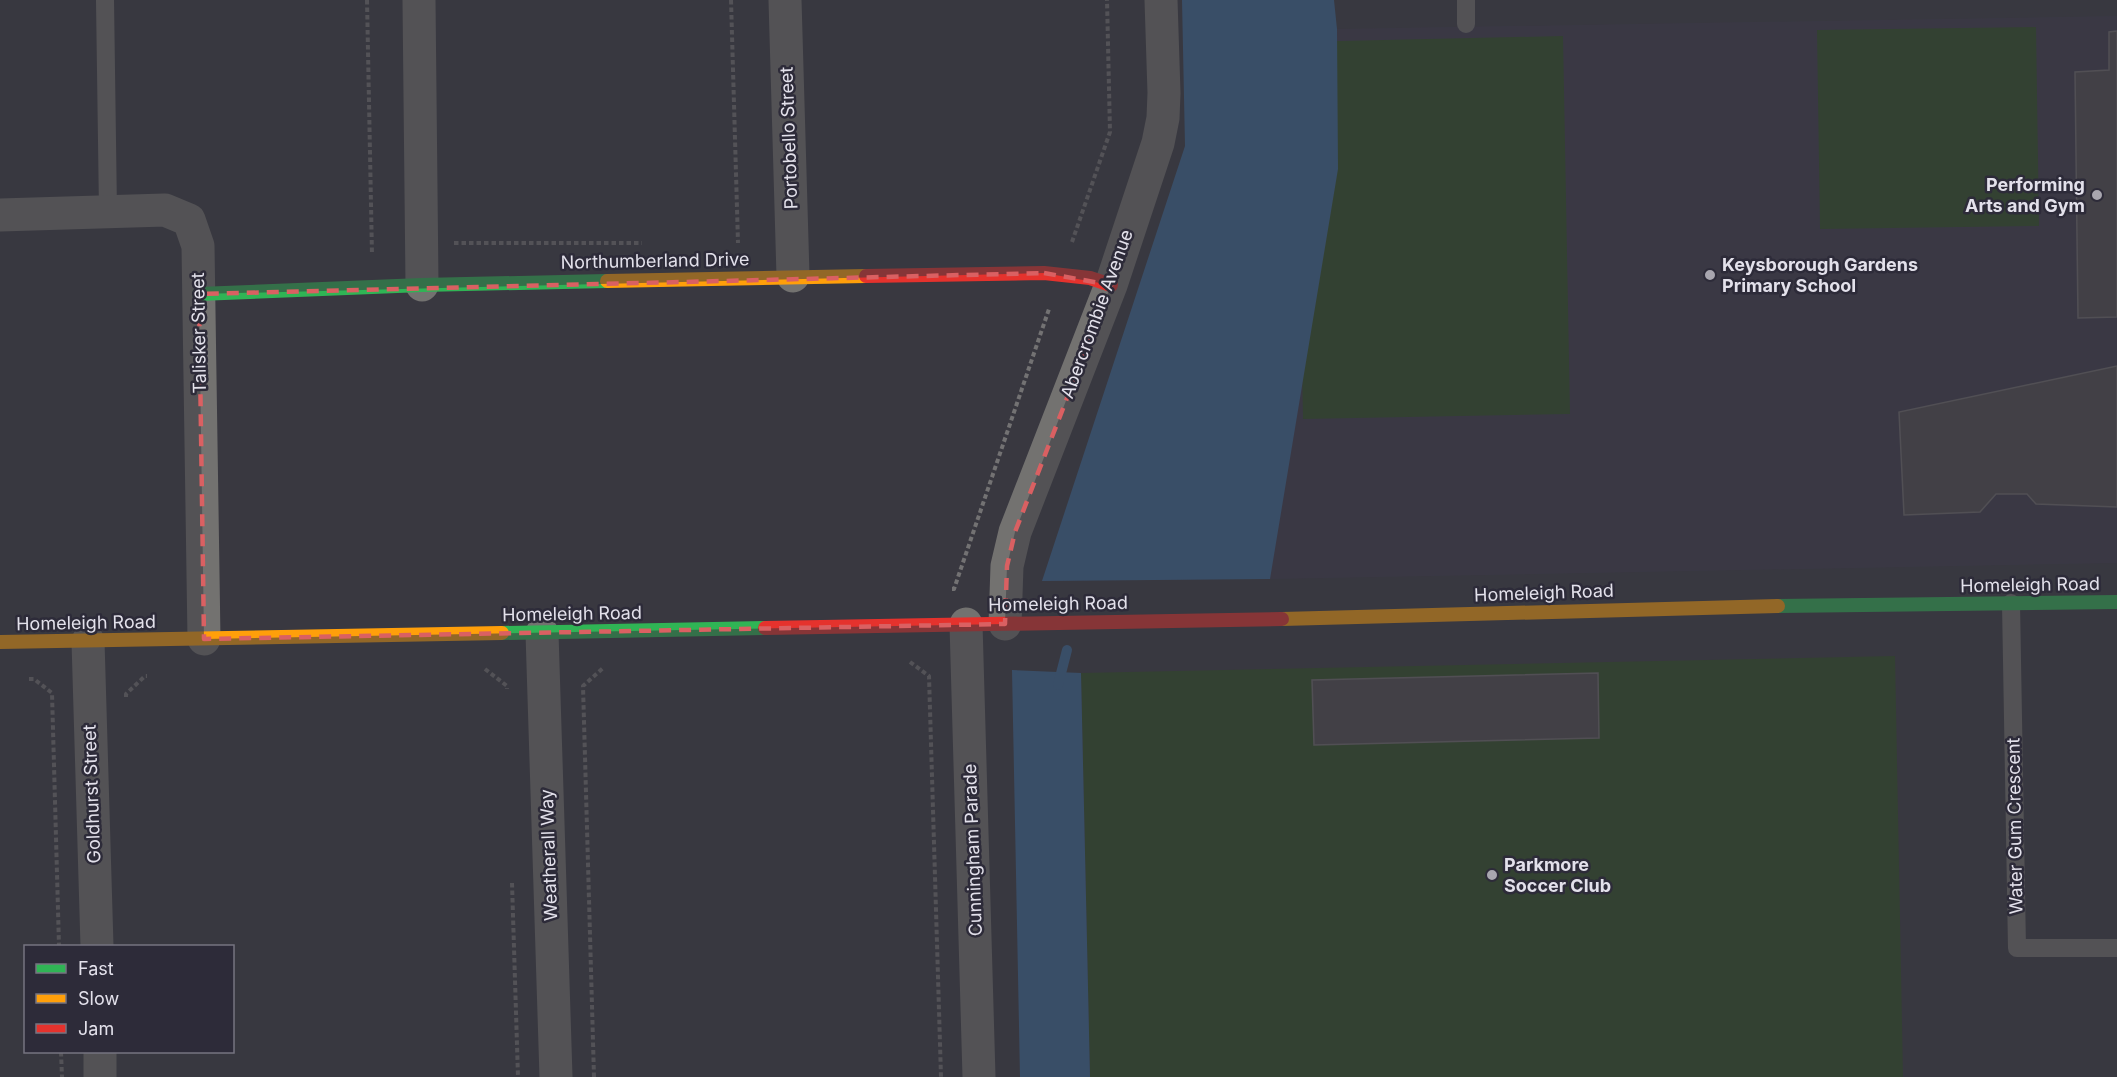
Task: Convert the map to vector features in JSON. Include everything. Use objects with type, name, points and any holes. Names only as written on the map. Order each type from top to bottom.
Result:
[{"type":"street","points":[[419,0],[422,285]]},
{"type":"street","name":"Portobello Street","points":[[785,0],[793,276]]},
{"type":"street","name":"Abercrombie Avenue","points":[[1005,624],[1007,566],[1015,532],[1111,285],[1158,143],[1163,118],[1164,93],[1161,0]]},
{"type":"street","name":"Talisker Street","points":[[0,215],[165,210],[189,220],[198,246],[204,639]]},
{"type":"street","name":"Northumberland Drive","points":[[199,294],[422,285],[793,276],[1061,274],[1090,278],[1111,285]]},
{"type":"street","name":"Homeleigh Road","points":[[0,642],[1285,619],[1696,607],[2117,602]]},
{"type":"street","name":"Cunningham Parade","points":[[966,624],[979,1077]]},
{"type":"street","name":"Weatherall Way","points":[[542,633],[556,1077]]},
{"type":"street","name":"Goldhurst Street","points":[[88,641],[97,945]]},
{"type":"street","points":[[100,1053],[100,1077]]},
{"type":"lane","points":[[105,0],[108,212]]},
{"type":"lane","points":[[1466,0],[1466,24]]},
{"type":"lane","name":"Water Gum Crescent","points":[[2011,603],[2017,948],[2117,948]]},
{"type":"path","points":[[361,255],[372,255],[367,0]]},
{"type":"path","points":[[731,0],[738,243]]},
{"type":"path","points":[[942,590],[954,589],[1110,132],[1107,0]]},
{"type":"path","points":[[451,243],[642,243]]},
{"type":"path","points":[[726,243],[792,243]]},
{"type":"path","points":[[900,662],[912,662],[929,676],[941,1077]]},
{"type":"path","points":[[594,1077],[583,686],[601,668],[613,667]]},
{"type":"path","points":[[475,669],[487,669],[507,686],[507,698]]},
{"type":"path","points":[[127,705],[126,694],[145,676],[157,676]]},
{"type":"path","points":[[22,679],[34,679],[52,693],[59,945]]},
{"type":"path","points":[[512,876],[518,1077]]},
{"type":"path","points":[[61,1053],[62,1077]]},
{"type":"highlighted area","points":[[1044,273],[1111,285],[1015,532],[1007,566],[1005,624],[204,639],[199,294]]},
{"type":"shaded area","name":"Keysborough Gardens Primary School","points":[[2117,16],[2117,563],[1270,579],[1267,381],[1338,169],[1337,29]]},
{"type":"green space","points":[[2036,27],[2039,226],[1820,229],[1817,30]]},
{"type":"green space","points":[[1563,36],[1570,414],[1303,419],[1296,42]]},
{"type":"green space","name":"Parkmore Soccer Club","points":[[1895,656],[1903,1077],[1090,1077],[1081,673]]},
{"type":"water","points":[[1182,0],[1334,0],[1337,29],[1338,169],[1270,579],[1042,581],[1185,146]]},
{"type":"water","points":[[1012,670],[1081,673],[1090,1077],[1020,1077]]},
{"type":"building","name":"Performing Arts and Gym","points":[[2117,31],[2117,317],[2078,318],[2075,72],[2109,70],[2109,32]]},
{"type":"building","points":[[2117,366],[2117,507],[2036,504],[2027,494],[1996,494],[1980,512],[1904,515],[1899,412]]},
{"type":"building","points":[[1598,673],[1599,738],[1314,745],[1312,680]]},
{"type":"waterway","points":[[1058,685],[1067,650]]},
{"type":"traffic: fast","points":[[199,294],[422,285],[607,281]]},
{"type":"traffic: fast","points":[[1778,606],[2117,602]]},
{"type":"traffic: fast","points":[[502,633],[765,628]]},
{"type":"traffic: slow","points":[[607,281],[866,276]]},
{"type":"traffic: slow","points":[[1282,619],[1778,606]]},
{"type":"traffic: slow","points":[[0,642],[502,633]]},
{"type":"traffic: jam","points":[[866,276],[1044,273],[1090,278],[1111,285]]},
{"type":"traffic: jam","points":[[765,628],[1282,619]]},
{"type":"place","name":"Performing Arts and Gym","points":[[2097,195]]},
{"type":"place","name":"Keysborough Gardens Primary School","points":[[1710,275]]},
{"type":"place","name":"Parkmore Soccer Club","points":[[1492,875]]}]
